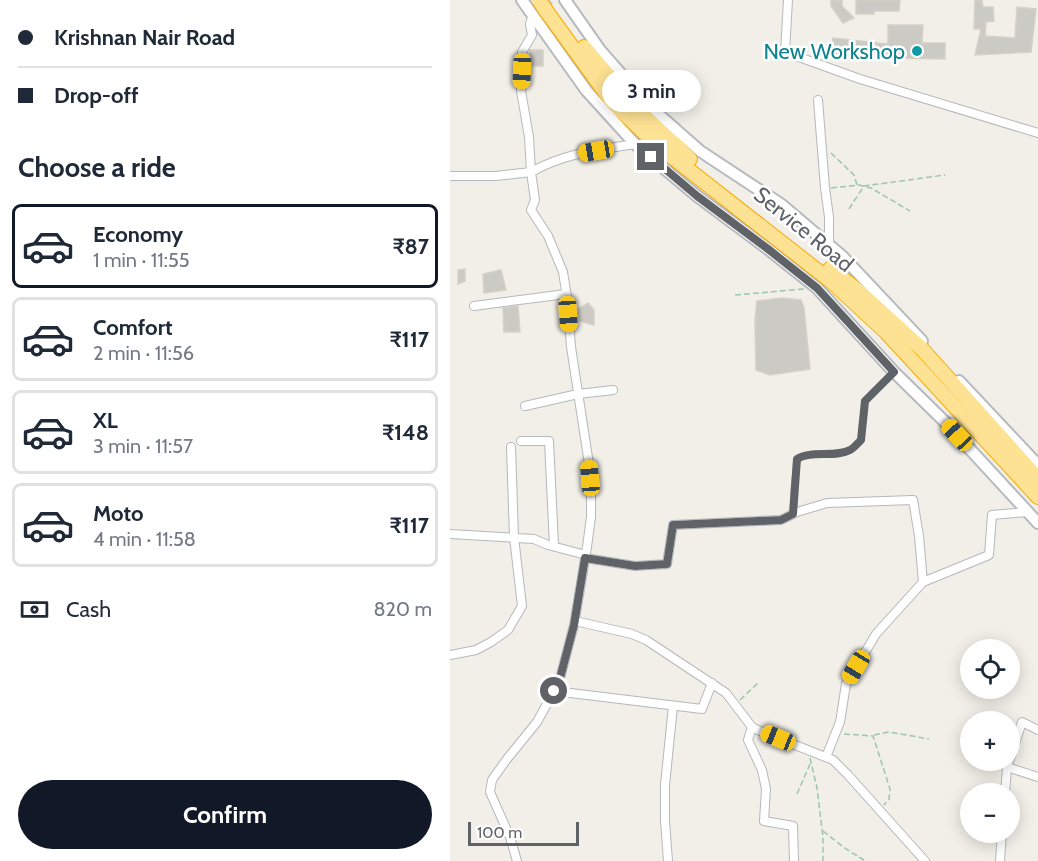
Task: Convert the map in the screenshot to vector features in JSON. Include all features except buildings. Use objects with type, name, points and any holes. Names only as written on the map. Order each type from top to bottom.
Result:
[{"type":"highway","points":[[539,0],[554,4],[596,63],[635,107],[701,170],[856,289],[922,349],[1038,479]]},
{"type":"highway","points":[[554,4],[613,103],[657,145],[832,282],[886,332],[1038,496]]},
{"type":"street","points":[[522,0],[586,90],[635,144],[697,196],[817,288],[1038,523]]},
{"type":"street","points":[[788,0],[785,52],[860,79],[1038,133]]},
{"type":"street","name":"Service Road","points":[[554,4],[600,50],[649,106],[700,151],[782,205],[843,256],[1038,465]]},
{"type":"street","points":[[517,861],[510,837],[490,792],[492,780],[537,722],[559,682],[575,621],[591,517],[589,464],[571,347],[563,272],[548,236],[531,210],[534,200],[529,137],[521,90],[522,52],[532,35],[530,24],[533,14]]},
{"type":"street","points":[[818,100],[829,217],[829,245]]},
{"type":"street","points":[[450,176],[496,176],[531,172],[562,158],[635,144]]},
{"type":"street","points":[[474,306],[566,294]]},
{"type":"street","points":[[525,406],[578,394],[613,390]]},
{"type":"street","points":[[521,441],[549,441],[554,546]]},
{"type":"street","points":[[450,655],[476,650],[491,642],[508,630],[522,606],[514,537],[511,447]]},
{"type":"street","points":[[450,534],[534,539],[586,556],[635,566],[667,564],[673,525],[781,520],[828,503],[912,501],[919,536],[923,582]]},
{"type":"street","points":[[826,757],[840,722],[846,684],[876,634],[923,582],[989,555],[992,515],[1028,512]]},
{"type":"street","points":[[575,621],[632,634],[646,640],[726,693],[752,727],[832,760],[925,861]]},
{"type":"street","points":[[554,691],[702,709],[712,683]]},
{"type":"street","points":[[668,861],[665,784],[673,706]]},
{"type":"street","points":[[1020,728],[1022,722],[1038,730]]},
{"type":"street","points":[[752,727],[747,740],[762,770],[766,789],[764,821],[793,826],[794,861]]},
{"type":"street","points":[[1020,768],[1038,777]]},
{"type":"street","points":[[1000,861],[1001,843]]},
{"type":"lane","points":[[793,514],[797,459],[802,456],[850,450],[861,440],[865,401],[894,372]]},
{"type":"path","points":[[822,149],[831,153],[854,175],[856,185]]},
{"type":"path","points":[[849,209],[864,186],[945,175]]},
{"type":"path","points":[[825,188],[864,186],[884,194],[910,211]]},
{"type":"path","points":[[735,295],[817,288]]},
{"type":"path","points":[[735,705],[759,682]]},
{"type":"path","points":[[839,736],[844,734],[873,736],[889,732],[929,739]]},
{"type":"path","points":[[873,736],[890,789],[886,804],[877,807]]},
{"type":"path","points":[[797,794],[812,752]]},
{"type":"path","points":[[810,762],[817,788],[823,861]]},
{"type":"path","points":[[822,830],[864,860]]},
{"type":"tunnel","points":[[533,14],[550,0]]},
{"type":"place","name":"New Workshop","points":[[917,51]]},
{"type":"route","points":[[554,691],[559,682],[574,625],[585,558],[635,566],[667,564],[673,525],[781,520],[793,514],[797,459],[802,456],[850,450],[861,440],[865,401],[894,372],[817,288],[697,196],[651,157]]}]
